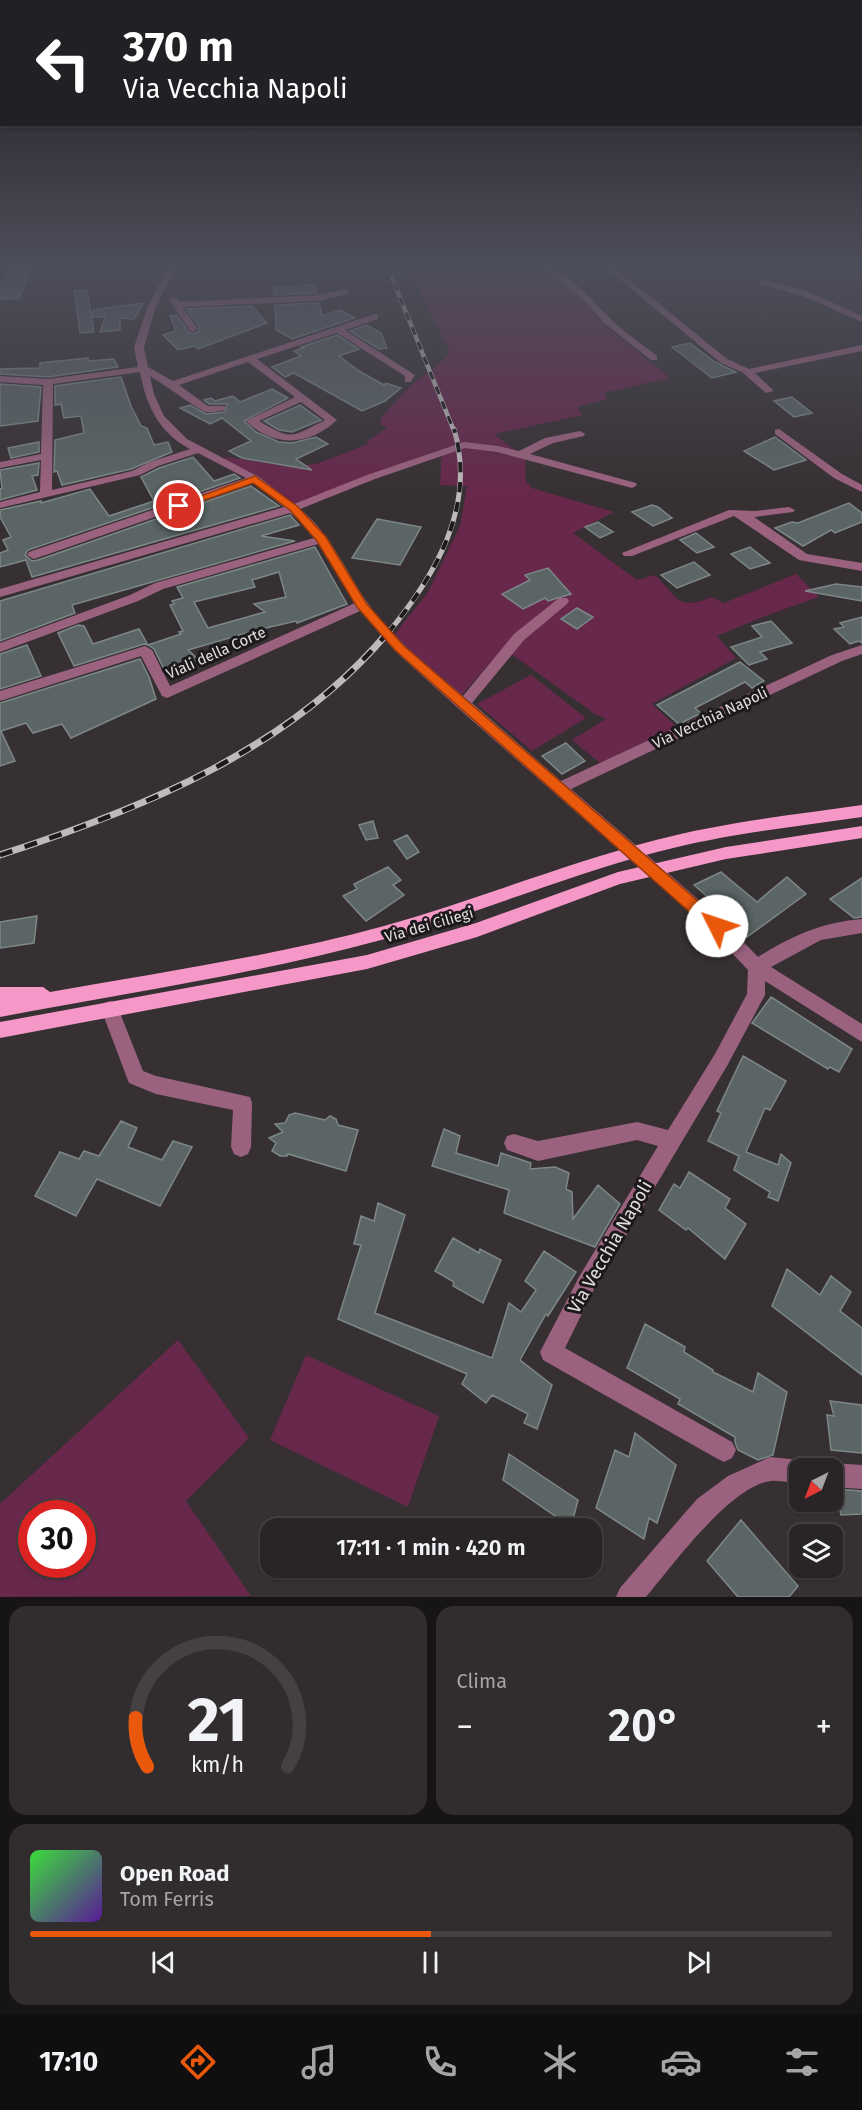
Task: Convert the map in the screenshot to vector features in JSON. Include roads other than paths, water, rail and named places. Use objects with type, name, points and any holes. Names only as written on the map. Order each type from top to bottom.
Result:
[{"type":"main road","name":"Via dei Ciliegi","points":[[0,1009],[281,957],[382,933],[461,909],[540,880],[705,834],[862,811]]},
{"type":"main road","name":"Via dei Ciliegi","points":[[0,1030],[367,962],[477,930],[618,878],[726,854],[862,832]]},
{"type":"main road","points":[[0,995],[67,996]]},
{"type":"main road","points":[[0,1040],[44,1022]]},
{"type":"street","points":[[140,343],[152,404],[159,417],[183,441],[255,479],[294,508],[322,539],[362,605],[399,647],[717,926],[757,967],[862,1034]]},
{"type":"street","points":[[171,384],[296,343]]},
{"type":"street","points":[[359,343],[410,375],[408,380]]},
{"type":"street","points":[[634,343],[654,358]]},
{"type":"street","points":[[701,343],[724,361],[748,372],[770,391]]},
{"type":"street","points":[[748,372],[862,348]]},
{"type":"street","points":[[249,358],[332,420],[292,441],[283,440],[251,421],[301,398]]},
{"type":"street","points":[[0,379],[48,382],[144,369],[171,384],[206,409],[221,408]]},
{"type":"street","points":[[46,494],[48,382]]},
{"type":"street","points":[[779,432],[837,476],[862,489]]},
{"type":"street","points":[[521,455],[541,442],[555,437],[580,434]]},
{"type":"street","points":[[0,593],[294,508],[391,469],[464,445],[498,449],[632,485]]},
{"type":"street","points":[[0,505],[136,474],[154,464],[197,450]]},
{"type":"street","points":[[0,465],[46,456]]},
{"type":"street","points":[[33,555],[255,479]]},
{"type":"street","points":[[628,553],[733,512],[789,510]]},
{"type":"street","points":[[740,513],[803,557],[862,567]]},
{"type":"street","points":[[0,648],[134,598],[159,586],[322,539]]},
{"type":"street","points":[[463,705],[519,637],[563,601]]},
{"type":"street","name":"Viali della Corte","points":[[0,696],[145,650],[167,693],[362,605]]},
{"type":"street","name":"Via Vecchia Napoli","points":[[559,789],[837,658],[862,649]]},
{"type":"street","points":[[757,967],[800,939],[841,927],[862,926]]},
{"type":"street","name":"Via Vecchia Napoli","points":[[724,1450],[551,1352],[586,1284],[721,1060],[756,995],[757,967]]},
{"type":"street","points":[[110,1009],[136,1077],[156,1085],[243,1103],[241,1147]]},
{"type":"street","points":[[514,1143],[538,1151],[637,1131],[672,1141]]},
{"type":"street","points":[[629,1597],[706,1508],[736,1484],[770,1469],[789,1471]]},
{"type":"street","points":[[843,1476],[862,1477]]},
{"type":"railway","points":[[418,343],[454,431]]},
{"type":"railway","points":[[388,633],[436,564],[456,512],[460,485],[460,458],[454,429]]},
{"type":"railway","points":[[0,855],[107,817],[160,795],[260,742],[307,709],[350,673],[389,631]]}]
